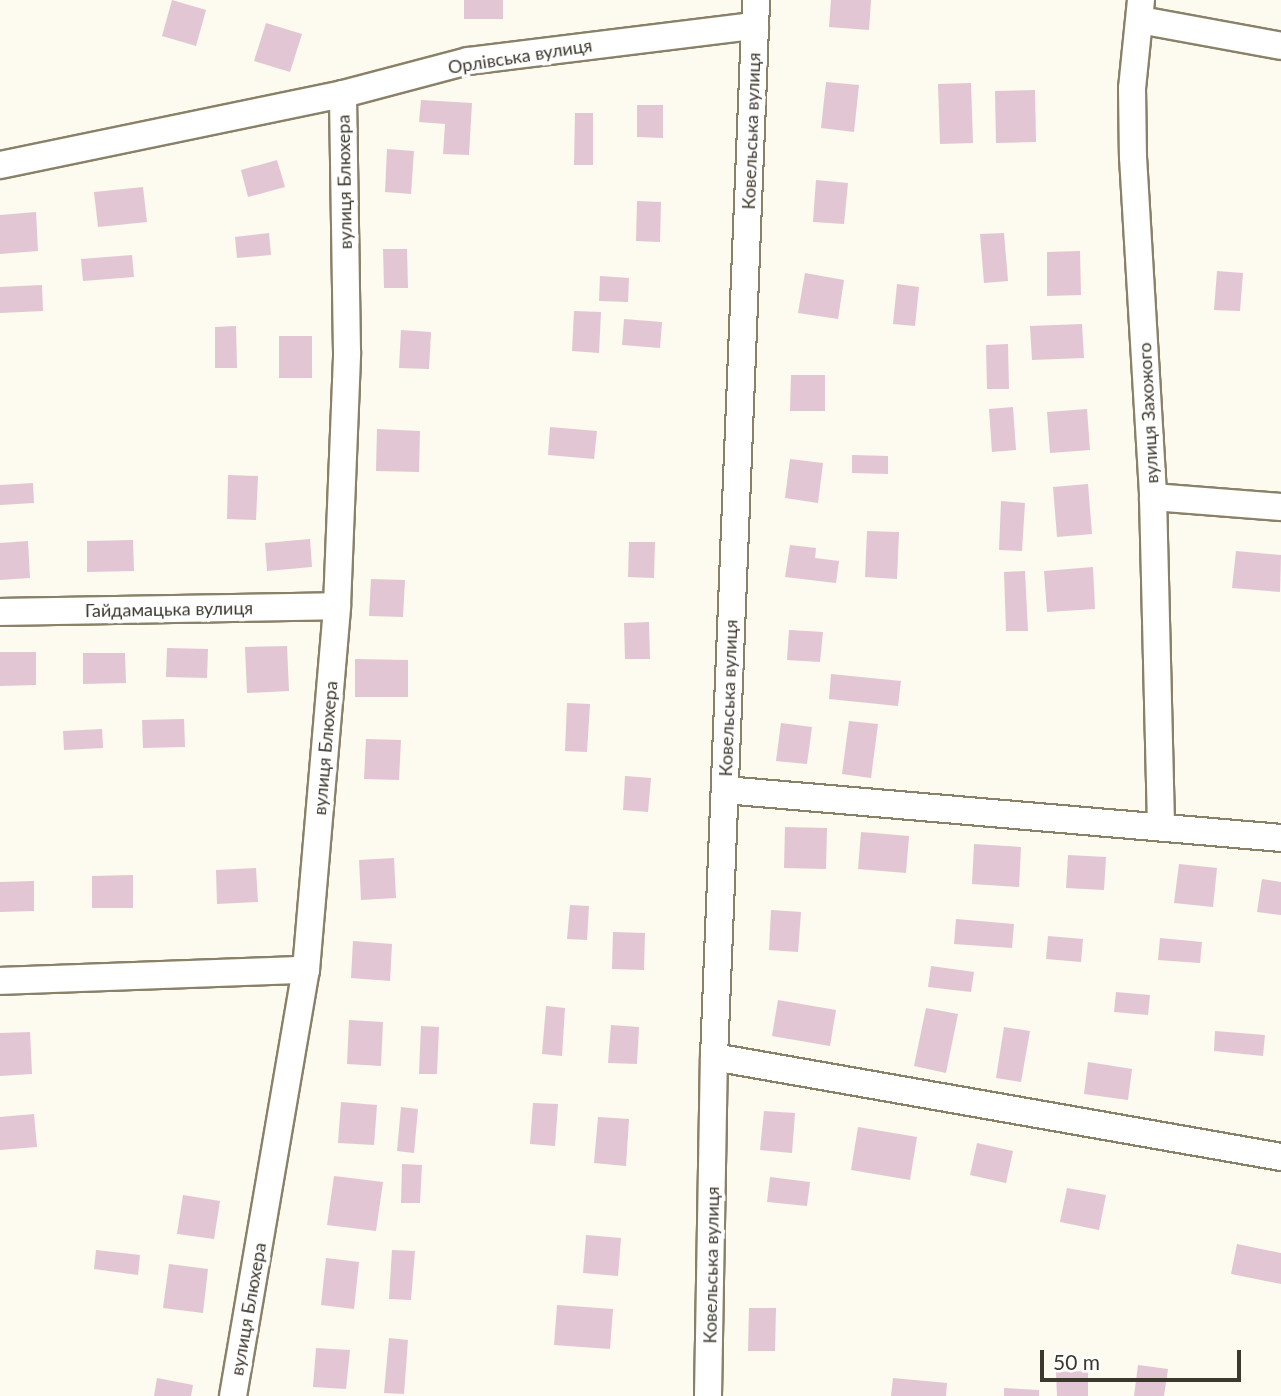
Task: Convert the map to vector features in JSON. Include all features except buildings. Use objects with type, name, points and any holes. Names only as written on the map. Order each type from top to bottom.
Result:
[{"type":"street","name":"Ковельська вулиця","points":[[708,1396],[715,1057],[756,0]]},
{"type":"street","points":[[1141,10],[1281,46]]},
{"type":"street","name":"вулиця Захожого","points":[[1141,10],[1132,88],[1133,157],[1153,497],[1161,827]]},
{"type":"street","name":"Орлівська вулиця","points":[[0,165],[343,94],[468,61],[755,26]]},
{"type":"street","name":"вулиця Блюхера","points":[[233,1396],[306,970],[337,606],[347,352],[343,94]]},
{"type":"street","points":[[1153,497],[1281,507]]},
{"type":"street","name":"Гайдамацька вулиця","points":[[0,612],[337,606]]},
{"type":"street","points":[[725,790],[1281,838]]},
{"type":"street","points":[[0,981],[306,970]]},
{"type":"street","points":[[715,1057],[1281,1157]]}]
